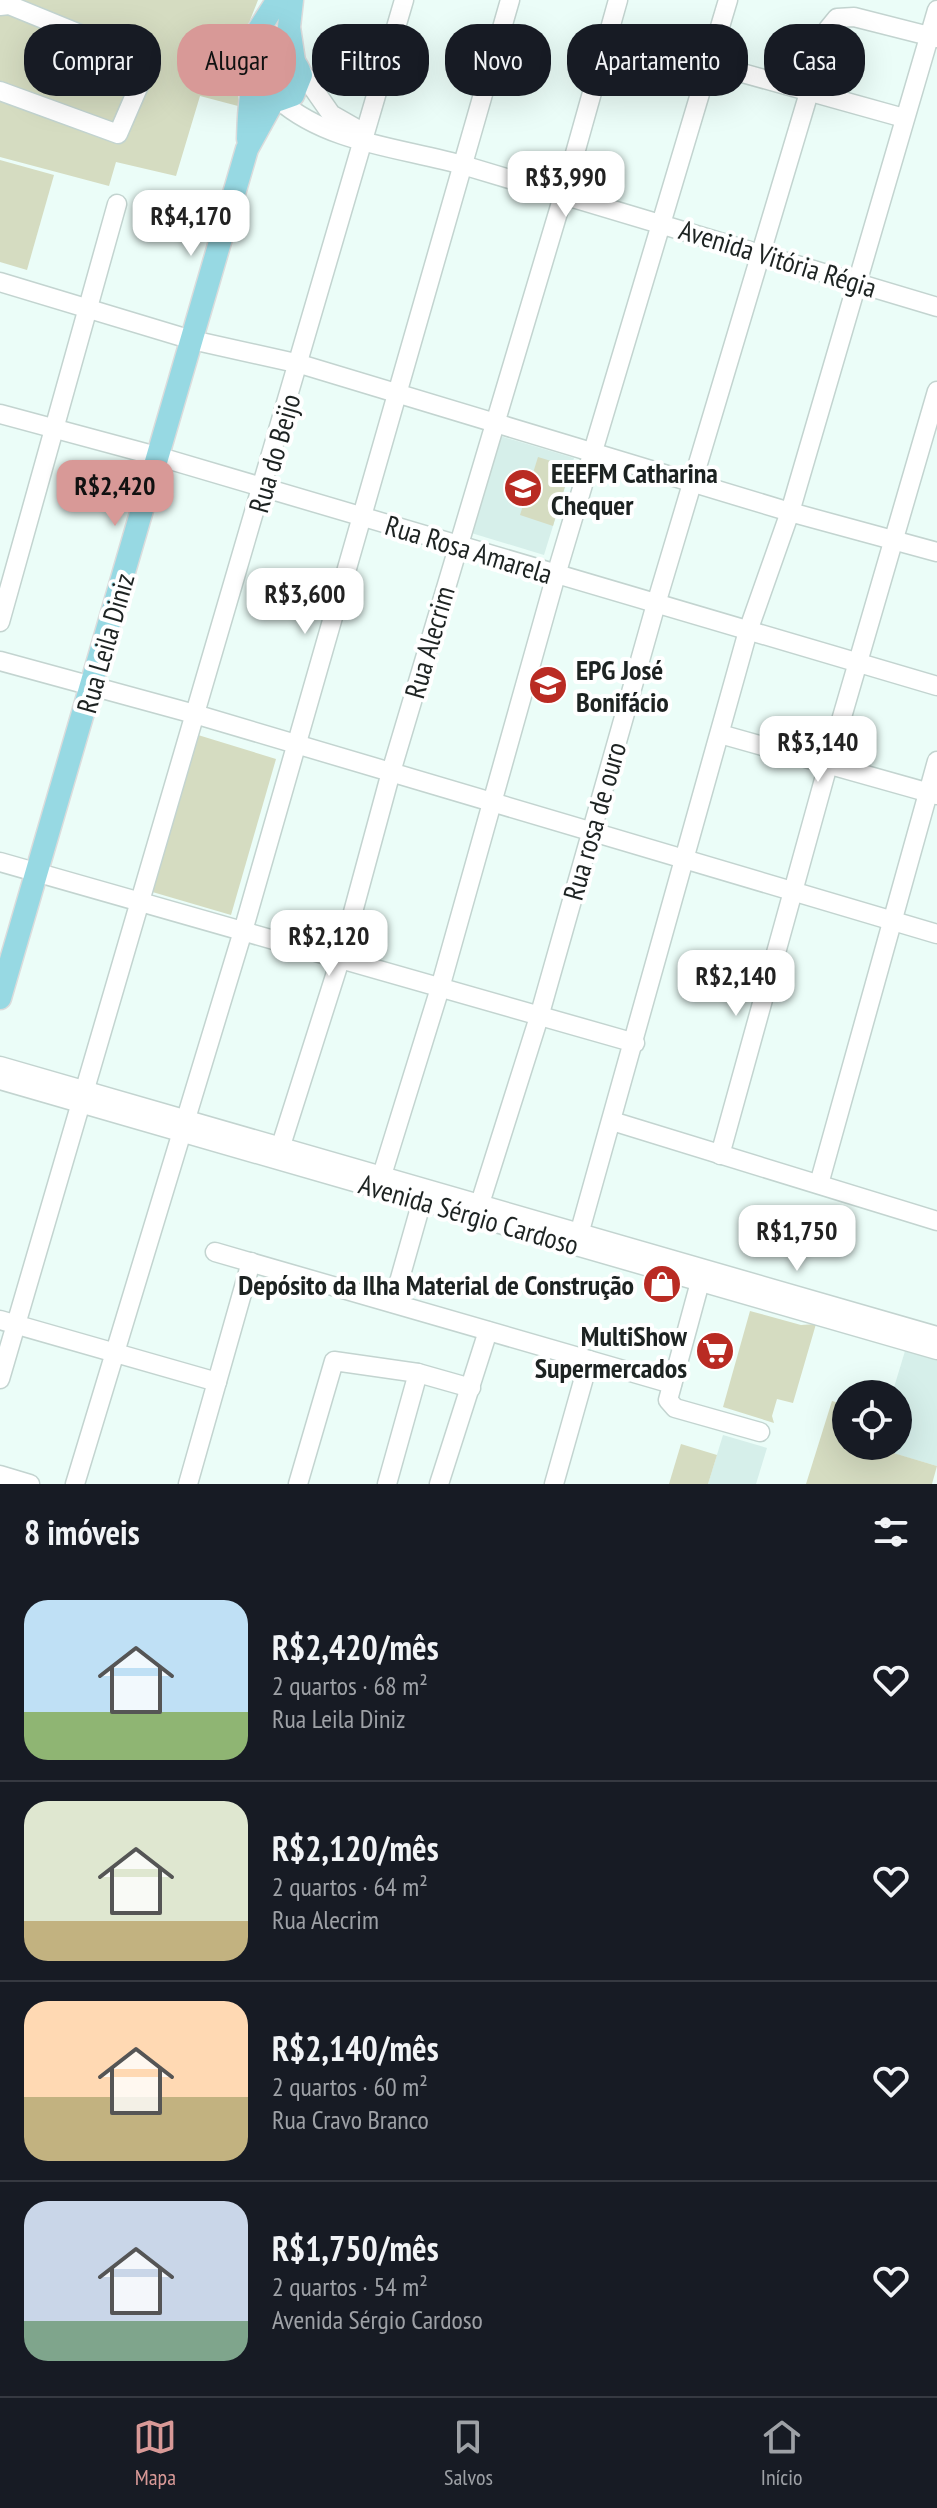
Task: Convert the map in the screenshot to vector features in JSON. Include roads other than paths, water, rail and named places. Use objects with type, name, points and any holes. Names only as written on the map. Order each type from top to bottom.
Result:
[{"type":"main road","points":[[249,124],[248,62],[256,34],[277,0]]},
{"type":"main road","name":"Rua Leila Diniz","points":[[268,24],[277,0]]},
{"type":"main road","points":[[289,24],[292,0]]},
{"type":"main road","points":[[296,64],[296,90]]},
{"type":"main road","name":"Rua Leila Diniz","points":[[0,998],[35,871],[160,457],[247,149],[253,96]]},
{"type":"main road","points":[[267,96],[276,100],[284,96]]},
{"type":"main road","name":"Rua Leila Diniz","points":[[247,149],[276,100]]},
{"type":"street","name":"Rua do Beijo","points":[[0,1379],[7,1322],[142,902],[404,0]]},
{"type":"street","points":[[75,1484],[243,931],[294,745],[465,166],[510,0]]},
{"type":"street","name":"Rua Alecrim","points":[[278,1152],[340,960],[391,772],[563,196],[618,0]]},
{"type":"street","points":[[721,24],[728,0]]},
{"type":"street","points":[[0,6],[9,5],[134,56],[141,81],[118,134],[0,91]]},
{"type":"street","points":[[578,1238],[748,631],[790,512],[904,118],[933,37],[937,10]]},
{"type":"street","name":"Rua rosa de ouro","points":[[832,24],[837,18],[854,17],[933,37]]},
{"type":"street","name":"Avenida Vitória Régia","points":[[296,64],[331,114],[366,137]]},
{"type":"street","points":[[380,1181],[440,988],[556,575],[701,96]]},
{"type":"street","name":"Rua rosa de ouro","points":[[478,1210],[539,1017],[805,96]]},
{"type":"street","points":[[830,96],[904,118]]},
{"type":"street","name":"Avenida Vitória Régia","points":[[276,100],[319,126],[663,223],[937,307]]},
{"type":"street","points":[[0,622],[90,311],[117,204]]},
{"type":"street","points":[[0,282],[192,340],[300,364],[790,512],[937,552]]},
{"type":"street","points":[[720,1155],[857,662],[937,391]]},
{"type":"street","name":"Rua Rosa Amarela","points":[[0,414],[264,487],[937,686]]},
{"type":"street","points":[[0,661],[198,715],[937,934]]},
{"type":"street","points":[[720,734],[932,794]]},
{"type":"street","points":[[819,1184],[932,794],[937,761]]},
{"type":"street","points":[[0,862],[635,1043]]},
{"type":"street","name":"Avenida Sérgio Cardoso","points":[[0,1066],[82,1096],[840,1315],[937,1350]]},
{"type":"street","name":"Avenida Sérgio Cardoso","points":[[0,1080],[82,1096]]},
{"type":"street","points":[[612,1121],[937,1221]]},
{"type":"street","points":[[393,1303],[424,1194]]},
{"type":"street","points":[[215,1252],[672,1384]]},
{"type":"street","points":[[188,1484],[251,1262]]},
{"type":"street","points":[[702,1275],[668,1400],[672,1406],[760,1432]]},
{"type":"street","name":"Avenida Sérgio Cardoso","points":[[840,1315],[937,1336]]},
{"type":"street","points":[[7,1322],[217,1382]]},
{"type":"street","points":[[439,1484],[488,1331]]},
{"type":"street","points":[[554,1484],[589,1360]]},
{"type":"street","points":[[298,1484],[334,1361],[418,1373],[471,1388]]},
{"type":"street","points":[[387,1484],[418,1373]]},
{"type":"street","points":[[0,1475],[30,1484]]},
{"type":"place","name":"EEEFM Catharina Chequer","points":[[523,488]]},
{"type":"place","name":"EPG José Bonifácio","points":[[548,685]]},
{"type":"place","name":"Depósito da Ilha Material de Construção","points":[[662,1284]]},
{"type":"place","name":"MultiShow Supermercados","points":[[715,1351]]}]
